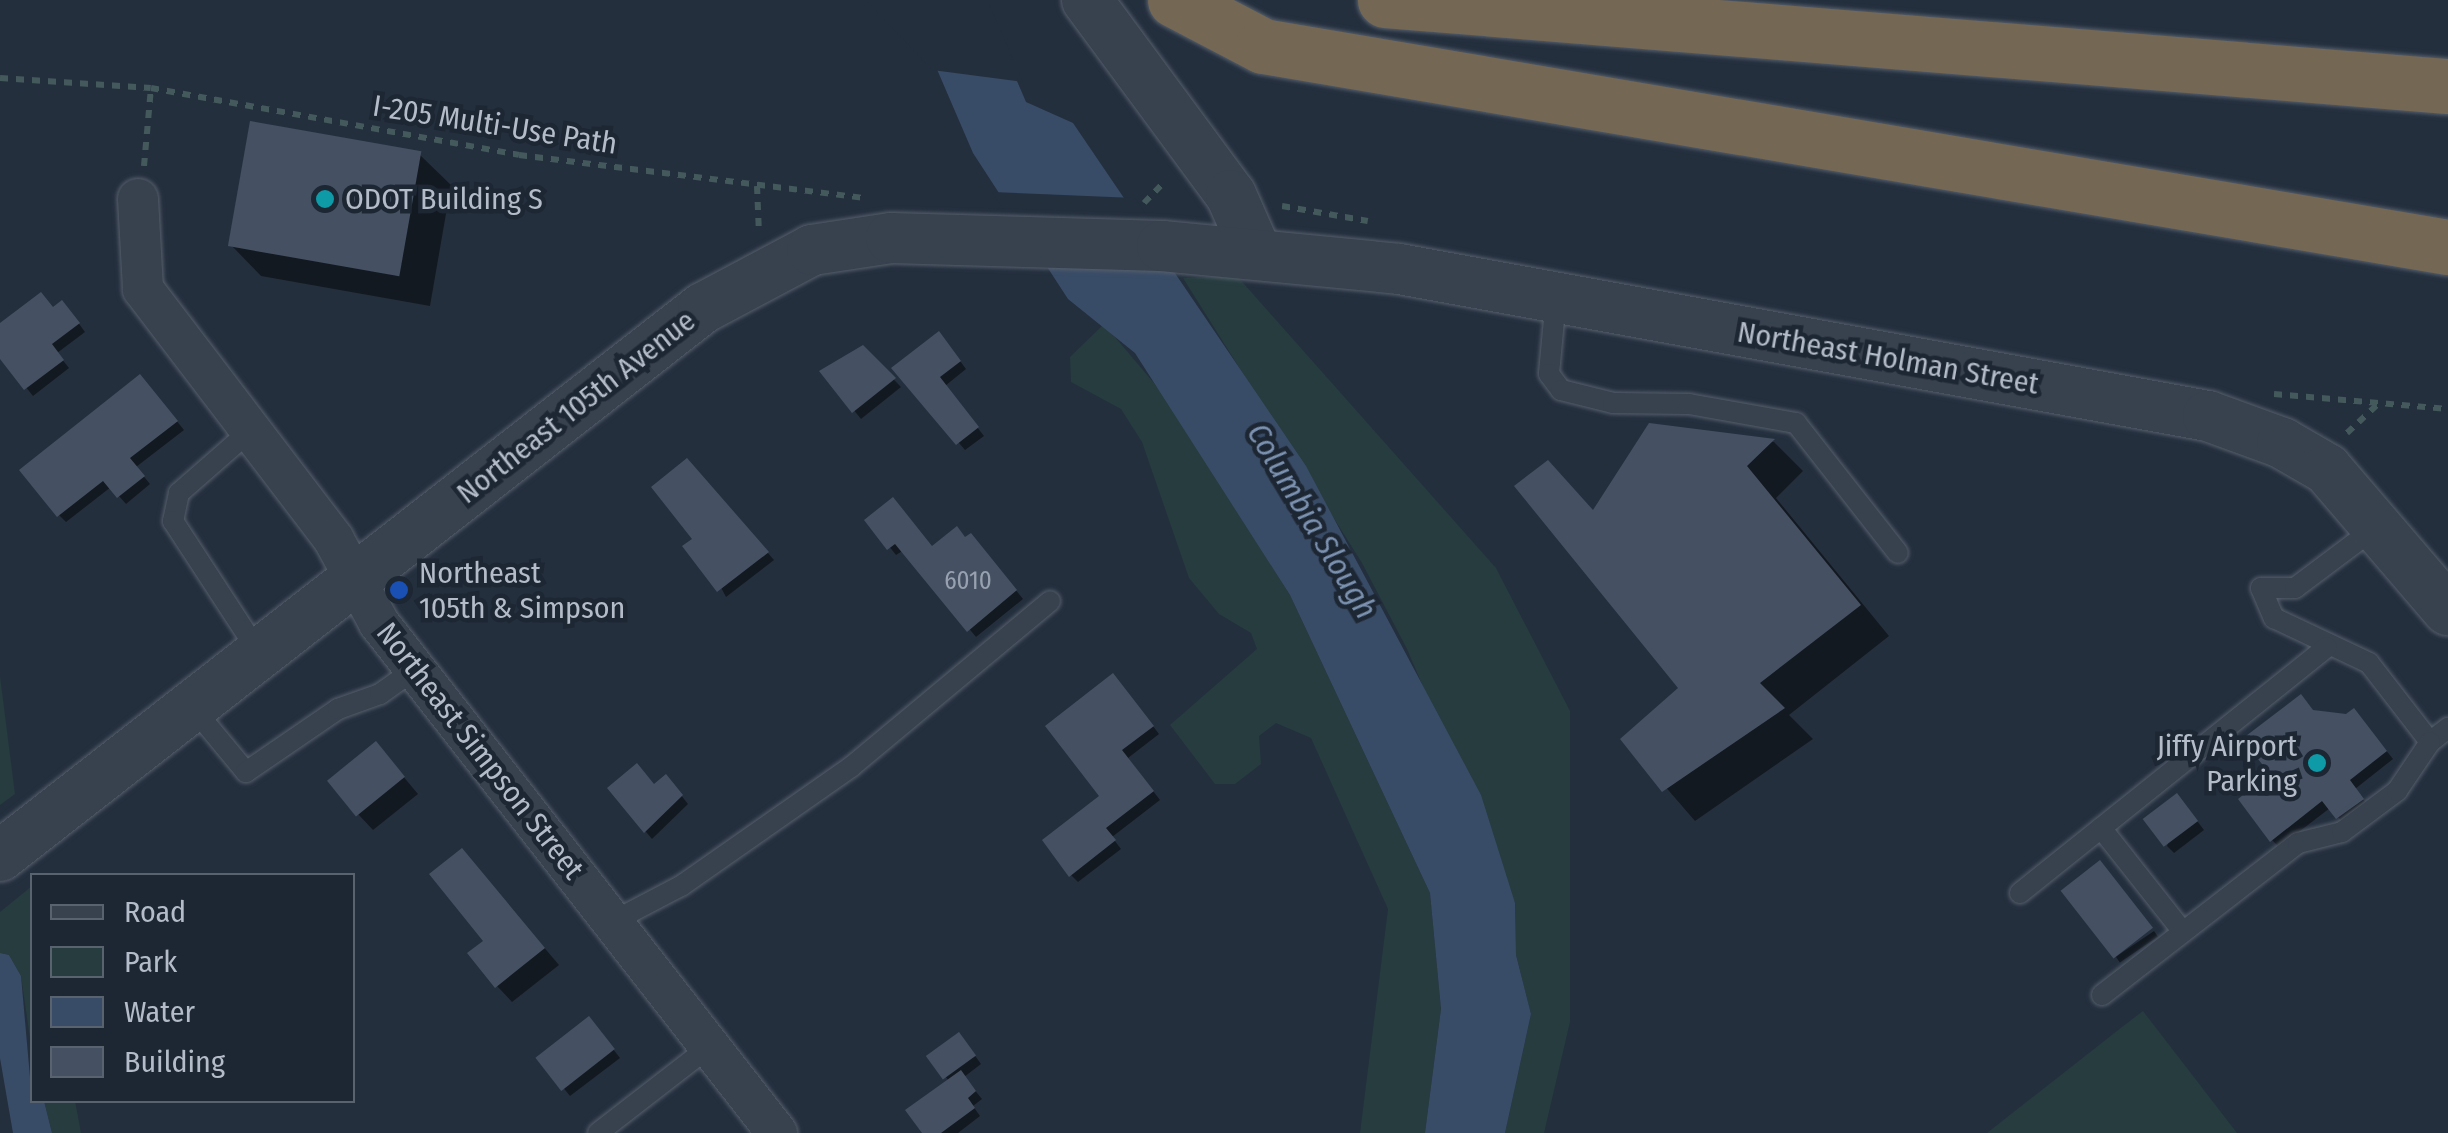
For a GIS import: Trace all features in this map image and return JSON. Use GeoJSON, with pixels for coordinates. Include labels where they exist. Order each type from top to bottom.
{"type":"FeatureCollection","features":[{"type":"Feature","properties":{"kind":"highway"},"geometry":{"type":"LineString","coordinates":[[1175,0],[1263,46],[2448,247]]}},
{"type":"Feature","properties":{"kind":"highway"},"geometry":{"type":"LineString","coordinates":[[1385,0],[2448,86]]}},
{"type":"Feature","properties":{"kind":"street"},"geometry":{"type":"LineString","coordinates":[[1087,0],[1231,196],[1256,252]]}},
{"type":"Feature","properties":{"kind":"street","name":"Northeast Simpson Street"},"geometry":{"type":"LineString","coordinates":[[138,198],[143,289],[334,540],[415,668],[777,1133]]}},
{"type":"Feature","properties":{"kind":"street","name":"Northeast 105th Avenue"},"geometry":{"type":"LineString","coordinates":[[0,856],[703,308],[779,263],[891,238],[1012,238],[1151,226],[1256,252]]}},
{"type":"Feature","properties":{"kind":"street","name":"Northeast Holman Street"},"geometry":{"type":"LineString","coordinates":[[1256,252],[1556,296],[2208,416],[2309,458],[2380,524],[2448,610]]}},
{"type":"Feature","properties":{"kind":"lane"},"geometry":{"type":"LineString","coordinates":[[1556,296],[1549,374],[1561,390],[1614,403],[1690,404],[1796,423],[1898,552]]}},
{"type":"Feature","properties":{"kind":"lane"},"geometry":{"type":"LineString","coordinates":[[251,430],[179,493],[173,521],[260,654]]}},
{"type":"Feature","properties":{"kind":"lane"},"geometry":{"type":"LineString","coordinates":[[2380,524],[2295,588],[2261,588],[2274,618],[2326,646],[2369,662],[2430,742]]}},
{"type":"Feature","properties":{"kind":"lane"},"geometry":{"type":"LineString","coordinates":[[612,922],[681,886],[851,767],[1050,601]]}},
{"type":"Feature","properties":{"kind":"lane"},"geometry":{"type":"LineString","coordinates":[[2020,893],[2326,646]]}},
{"type":"Feature","properties":{"kind":"lane"},"geometry":{"type":"LineString","coordinates":[[192,707],[246,772],[338,709],[380,694],[415,668]]}},
{"type":"Feature","properties":{"kind":"lane"},"geometry":{"type":"LineString","coordinates":[[2102,995],[2298,843],[2342,832],[2398,791],[2430,742],[2448,728]]}},
{"type":"Feature","properties":{"kind":"lane"},"geometry":{"type":"LineString","coordinates":[[2100,828],[2183,932]]}},
{"type":"Feature","properties":{"kind":"lane"},"geometry":{"type":"LineString","coordinates":[[598,1133],[710,1046]]}},
{"type":"Feature","properties":{"kind":"path","name":"I-205 Multi-Use Path"},"geometry":{"type":"LineString","coordinates":[[0,78],[151,88],[519,155],[881,200]]}},
{"type":"Feature","properties":{"kind":"path"},"geometry":{"type":"LineString","coordinates":[[138,198],[151,88]]}},
{"type":"Feature","properties":{"kind":"path"},"geometry":{"type":"LineString","coordinates":[[1151,226],[1163,183]]}},
{"type":"Feature","properties":{"kind":"path"},"geometry":{"type":"LineString","coordinates":[[2272,394],[2448,409]]}},
{"type":"Feature","properties":{"kind":"green space"},"geometry":{"type":"Polygon","coordinates":[[[1237,276],[1496,568],[1570,711],[1570,1022],[1544,1133],[1505,1133],[1531,1014],[1516,955],[1515,903],[1407,649],[1362,563],[1183,278],[1237,276]]]}},
{"type":"Feature","properties":{"kind":"green space"},"geometry":{"type":"Polygon","coordinates":[[[1104,324],[1164,395],[1290,595],[1430,893],[1441,1009],[1425,1133],[1360,1133],[1388,909],[1311,738],[1276,723],[1259,736],[1261,764],[1235,784],[1215,784],[1170,725],[1257,649],[1251,633],[1219,614],[1189,578],[1142,442],[1121,409],[1071,382],[1070,357],[1104,324]]]}},
{"type":"Feature","properties":{"kind":"green space"},"geometry":{"type":"Polygon","coordinates":[[[0,676],[15,794],[0,805],[0,676]]]}},
{"type":"Feature","properties":{"kind":"green space"},"geometry":{"type":"Polygon","coordinates":[[[30,888],[30,1038],[21,976],[9,955],[0,953],[0,912],[30,888]]]}},
{"type":"Feature","properties":{"kind":"green space"},"geometry":{"type":"Polygon","coordinates":[[[2143,1011],[2237,1133],[1987,1133],[2122,1027],[2143,1011]]]}},
{"type":"Feature","properties":{"kind":"green space"},"geometry":{"type":"Polygon","coordinates":[[[44,1103],[75,1103],[81,1133],[52,1133],[44,1103]]]}},
{"type":"Feature","properties":{"kind":"water","name":"Columbia Slough"},"geometry":{"type":"Polygon","coordinates":[[[982,0],[1026,102],[1073,123],[1306,466],[1481,795],[1515,903],[1516,955],[1531,1014],[1505,1133],[1425,1133],[1441,1009],[1430,893],[1290,595],[1135,353],[1068,299],[973,153],[936,67],[982,0]]]}},
{"type":"Feature","properties":{"kind":"water"},"geometry":{"type":"Polygon","coordinates":[[[0,953],[9,955],[21,976],[30,1103],[44,1103],[52,1133],[13,1133],[0,1058],[0,953]]]}},
{"type":"Feature","properties":{"kind":"pier"},"geometry":{"type":"Polygon","coordinates":[[[866,0],[987,0],[1023,82],[932,70],[866,0]]]}},
{"type":"Feature","properties":{"kind":"pier"},"geometry":{"type":"Polygon","coordinates":[[[992,192],[1135,198],[1182,268],[1038,261],[992,192]]]}},
{"type":"Feature","properties":{"kind":"building","name":"ODOT Building S"},"geometry":{"type":"Polygon","coordinates":[[[250,121],[421,151],[399,276],[228,246],[250,121]]]}},
{"type":"Feature","properties":{"kind":"building"},"geometry":{"type":"Polygon","coordinates":[[[41,292],[53,307],[62,300],[80,323],[52,344],[64,360],[24,390],[0,359],[0,323],[41,292]]]}},
{"type":"Feature","properties":{"kind":"building"},"geometry":{"type":"Polygon","coordinates":[[[939,331],[961,361],[940,377],[979,427],[956,445],[891,368],[939,331]]]}},
{"type":"Feature","properties":{"kind":"building"},"geometry":{"type":"Polygon","coordinates":[[[863,345],[896,378],[852,413],[819,371],[863,345]]]}},
{"type":"Feature","properties":{"kind":"building"},"geometry":{"type":"Polygon","coordinates":[[[140,374],[178,421],[130,458],[145,476],[117,498],[103,481],[57,517],[19,470],[140,374]]]}},
{"type":"Feature","properties":{"kind":"building"},"geometry":{"type":"Polygon","coordinates":[[[1649,423],[1775,439],[1747,466],[1861,605],[1760,683],[1785,708],[1662,792],[1620,739],[1678,688],[1514,486],[1548,460],[1593,510],[1649,423]]]}},
{"type":"Feature","properties":{"kind":"building"},"geometry":{"type":"Polygon","coordinates":[[[687,458],[769,552],[717,592],[682,546],[692,539],[651,487],[687,458]]]}},
{"type":"Feature","properties":{"kind":"building"},"geometry":{"type":"Polygon","coordinates":[[[893,497],[932,546],[957,526],[965,537],[971,533],[1017,590],[967,632],[895,544],[887,550],[864,520],[893,497]]]}},
{"type":"Feature","properties":{"kind":"building"},"geometry":{"type":"Polygon","coordinates":[[[1113,673],[1154,726],[1122,750],[1154,791],[1106,828],[1116,840],[1069,877],[1042,840],[1099,796],[1045,726],[1113,673]]]}},
{"type":"Feature","properties":{"kind":"building","name":"Jiffy Airport Parking"},"geometry":{"type":"Polygon","coordinates":[[[2301,694],[2313,710],[2346,714],[2354,708],[2387,751],[2350,780],[2364,799],[2336,819],[2322,801],[2270,842],[2238,799],[2270,774],[2242,739],[2301,694]]]}},
{"type":"Feature","properties":{"kind":"building"},"geometry":{"type":"Polygon","coordinates":[[[376,741],[405,777],[356,816],[327,781],[376,741]]]}},
{"type":"Feature","properties":{"kind":"building"},"geometry":{"type":"Polygon","coordinates":[[[637,763],[654,784],[666,774],[683,795],[644,833],[607,788],[637,763]]]}},
{"type":"Feature","properties":{"kind":"building"},"geometry":{"type":"Polygon","coordinates":[[[2177,793],[2198,821],[2164,847],[2143,819],[2177,793]]]}},
{"type":"Feature","properties":{"kind":"building"},"geometry":{"type":"Polygon","coordinates":[[[462,848],[545,948],[495,988],[467,953],[483,941],[429,874],[462,848]]]}},
{"type":"Feature","properties":{"kind":"building"},"geometry":{"type":"Polygon","coordinates":[[[2100,860],[2153,928],[2114,959],[2061,891],[2100,860]]]}},
{"type":"Feature","properties":{"kind":"building"},"geometry":{"type":"Polygon","coordinates":[[[589,1016],[615,1049],[561,1091],[535,1058],[589,1016]]]}},
{"type":"Feature","properties":{"kind":"building"},"geometry":{"type":"Polygon","coordinates":[[[959,1032],[976,1055],[943,1080],[926,1056],[959,1032]]]}},
{"type":"Feature","properties":{"kind":"building"},"geometry":{"type":"Polygon","coordinates":[[[961,1070],[976,1091],[968,1098],[975,1108],[941,1133],[922,1133],[905,1110],[961,1070]]]}},
{"type":"Feature","properties":{"kind":"place","name":"ODOT Building S"},"geometry":{"type":"Point","coordinates":[325,199]}},
{"type":"Feature","properties":{"kind":"place","name":"Northeast 105th & Simpson"},"geometry":{"type":"Point","coordinates":[399,590]}},
{"type":"Feature","properties":{"kind":"place","name":"Jiffy Airport Parking"},"geometry":{"type":"Point","coordinates":[2317,763]}}]}
